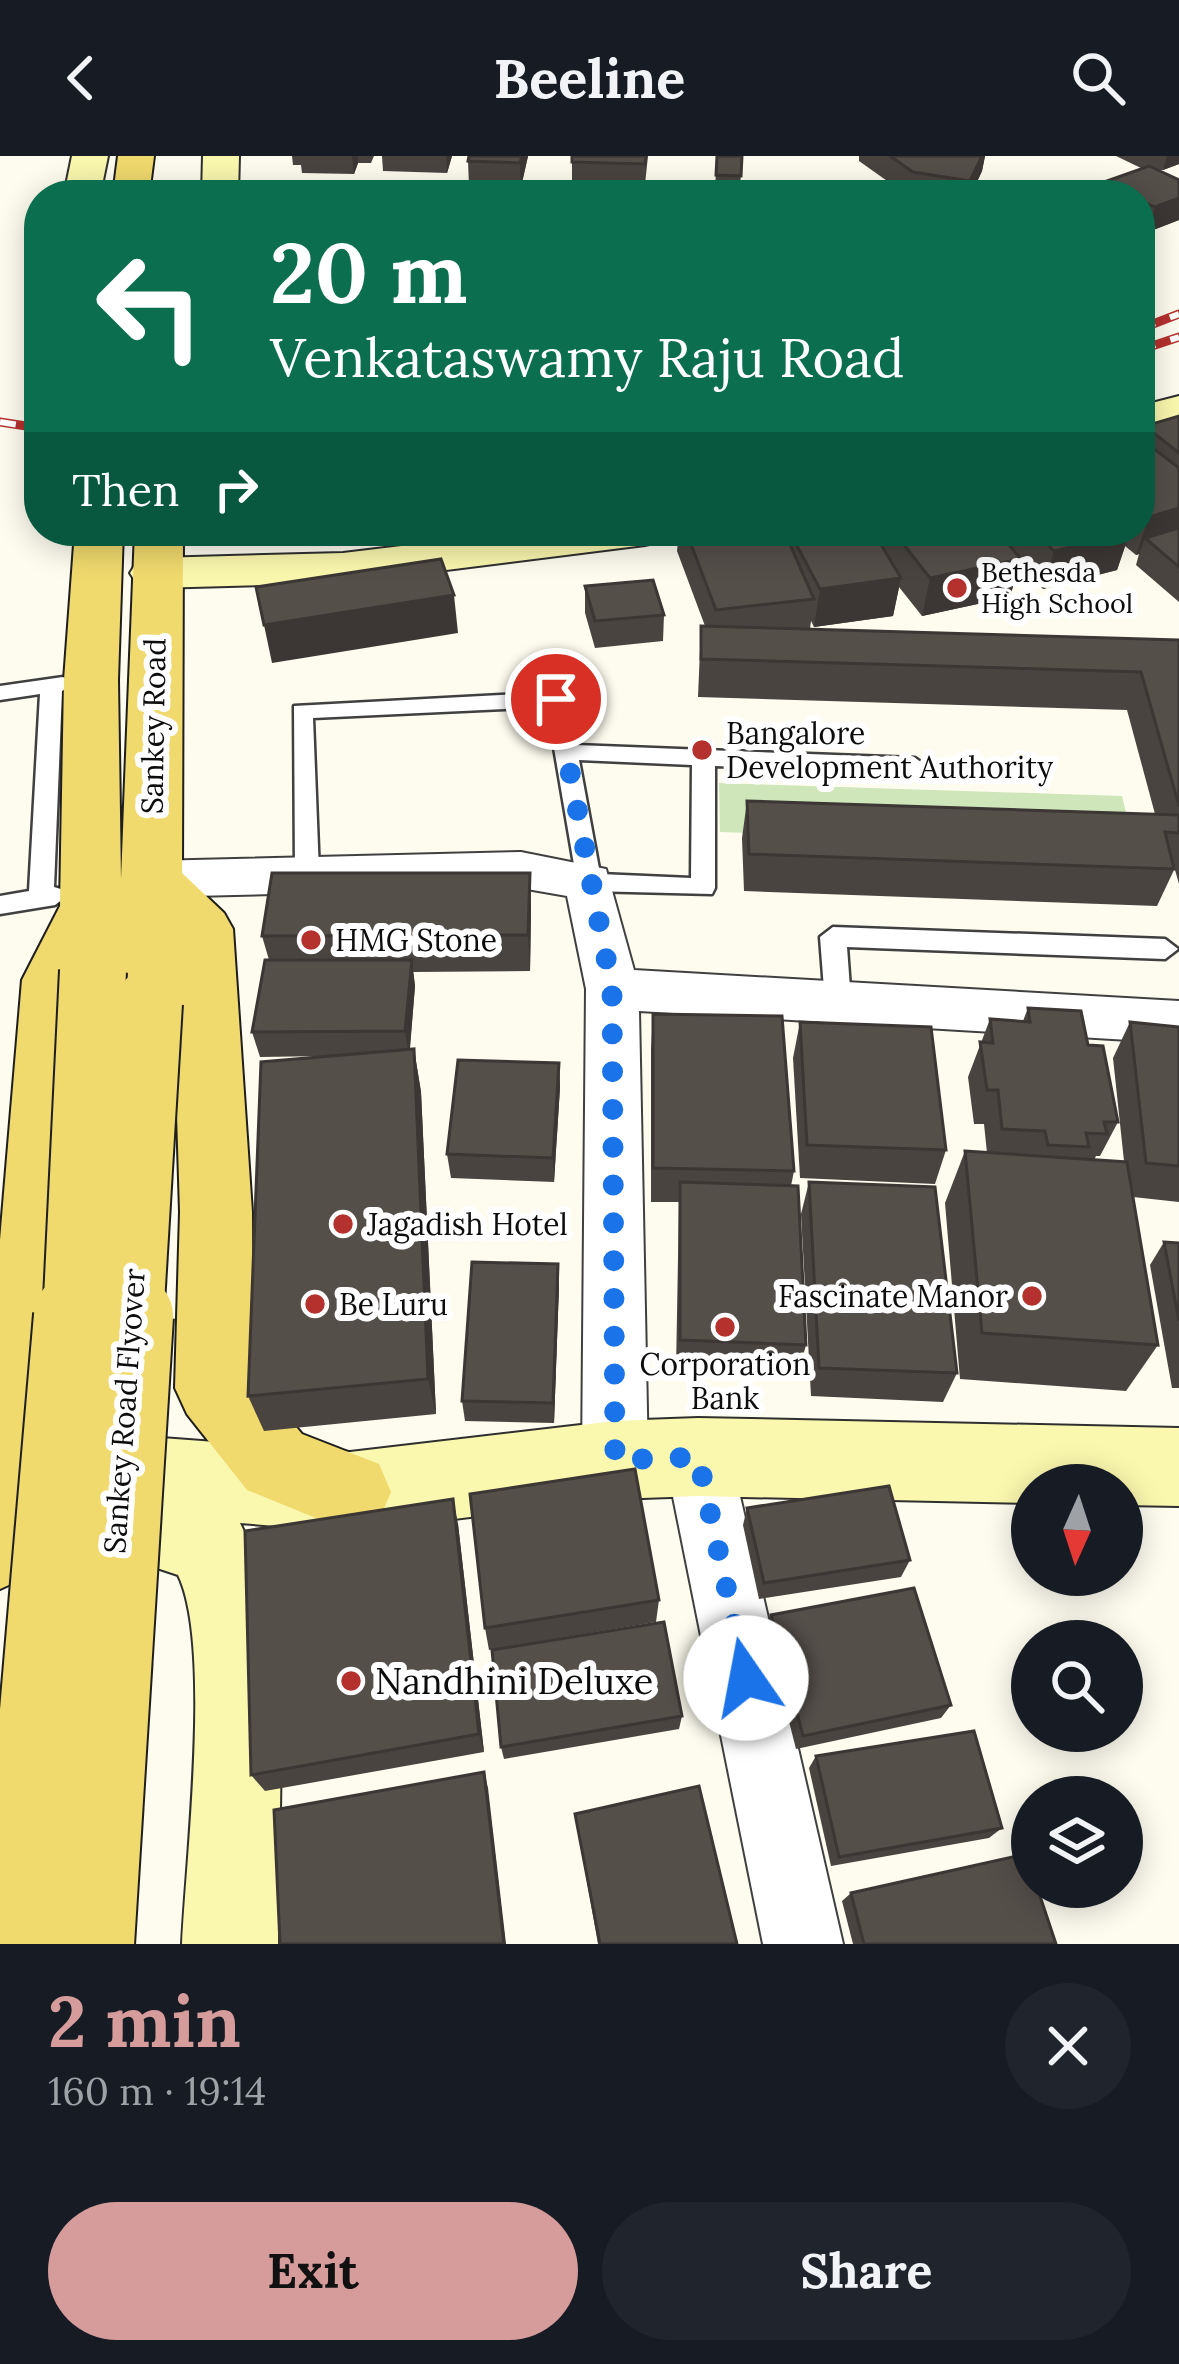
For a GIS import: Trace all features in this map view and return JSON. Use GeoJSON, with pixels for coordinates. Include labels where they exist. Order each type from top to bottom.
{"type":"FeatureCollection","features":[{"type":"Feature","properties":{"kind":"main road","name":"Sankey Road"},"geometry":{"type":"LineString","coordinates":[[96,546],[71,682],[102,926]]}},
{"type":"Feature","properties":{"kind":"main road","name":"Sankey Road"},"geometry":{"type":"LineString","coordinates":[[102,926],[157,552]]}},
{"type":"Feature","properties":{"kind":"main road"},"geometry":{"type":"LineString","coordinates":[[3,1504],[36,1244],[54,980],[102,926],[202,929],[215,1190],[214,1388],[275,1463],[350,1492]]}},
{"type":"Feature","properties":{"kind":"main road","name":"Sankey Road Flyover"},"geometry":{"type":"LineString","coordinates":[[23,1944],[75,1348],[102,926]]}},
{"type":"Feature","properties":{"kind":"main road","name":"Sankey Road Flyover"},"geometry":{"type":"LineString","coordinates":[[91,1944],[102,926]]}},
{"type":"Feature","properties":{"kind":"main road"},"geometry":{"type":"LineString","coordinates":[[0,1348],[36,1244]]}},
{"type":"Feature","properties":{"kind":"street"},"geometry":{"type":"LineString","coordinates":[[157,552],[323,569],[518,546]]}},
{"type":"Feature","properties":{"kind":"street"},"geometry":{"type":"LineString","coordinates":[[102,926],[307,873],[521,870],[589,882],[612,989],[615,1460]]}},
{"type":"Feature","properties":{"kind":"street"},"geometry":{"type":"LineString","coordinates":[[612,989],[1179,1022]]}},
{"type":"Feature","properties":{"kind":"street"},"geometry":{"type":"LineString","coordinates":[[3,1504],[350,1492],[615,1460],[698,1457],[1179,1466]]}},
{"type":"Feature","properties":{"kind":"street"},"geometry":{"type":"LineString","coordinates":[[698,1457],[803,1944]]}},
{"type":"Feature","properties":{"kind":"street"},"geometry":{"type":"LineString","coordinates":[[3,1504],[160,1528],[206,1543],[233,1596],[238,1678],[230,1944]]}},
{"type":"Feature","properties":{"kind":"lane"},"geometry":{"type":"LineString","coordinates":[[0,692],[71,682]]}},
{"type":"Feature","properties":{"kind":"lane"},"geometry":{"type":"LineString","coordinates":[[307,873],[302,711],[556,699],[589,882],[703,888],[704,757]]}},
{"type":"Feature","properties":{"kind":"lane"},"geometry":{"type":"LineString","coordinates":[[568,752],[915,766]]}},
{"type":"Feature","properties":{"kind":"lane"},"geometry":{"type":"LineString","coordinates":[[0,905],[102,926]]}},
{"type":"Feature","properties":{"kind":"lane"},"geometry":{"type":"LineString","coordinates":[[838,1002],[833,937],[1165,949]]}},
{"type":"Feature","properties":{"kind":"green space"},"geometry":{"type":"Polygon","coordinates":[[[719,783],[1122,796],[1134,846],[720,832],[719,783]]]}},
{"type":"Feature","properties":{"kind":"building"},"geometry":{"type":"Polygon","coordinates":[[[469,156],[522,156],[520,163],[468,161],[469,156]]]}},
{"type":"Feature","properties":{"kind":"building"},"geometry":{"type":"Polygon","coordinates":[[[572,156],[646,156],[645,164],[572,162],[572,156]]]}},
{"type":"Feature","properties":{"kind":"building"},"geometry":{"type":"Polygon","coordinates":[[[717,156],[742,156],[741,176],[716,175],[717,156]]]}},
{"type":"Feature","properties":{"kind":"building"},"geometry":{"type":"Polygon","coordinates":[[[890,156],[982,156],[970,180],[913,172],[890,156]]]}},
{"type":"Feature","properties":{"kind":"building"},"geometry":{"type":"Polygon","coordinates":[[[1149,166],[1179,180],[1179,198],[1155,207],[1155,180],[1110,180],[1149,166]]]}},
{"type":"Feature","properties":{"kind":"building"},"geometry":{"type":"Polygon","coordinates":[[[1179,416],[1179,453],[1155,434],[1155,423],[1179,416]]]}},
{"type":"Feature","properties":{"kind":"building"},"geometry":{"type":"Polygon","coordinates":[[[1155,450],[1179,468],[1179,508],[1155,515],[1155,450]]]}},
{"type":"Feature","properties":{"kind":"building"},"geometry":{"type":"Polygon","coordinates":[[[1179,528],[1179,567],[1154,546],[1155,535],[1179,528]]]}},
{"type":"Feature","properties":{"kind":"building"},"geometry":{"type":"Polygon","coordinates":[[[692,546],[791,546],[814,599],[716,610],[692,546]]]}},
{"type":"Feature","properties":{"kind":"building"},"geometry":{"type":"Polygon","coordinates":[[[797,546],[882,546],[901,578],[820,589],[797,546]]]}},
{"type":"Feature","properties":{"kind":"building"},"geometry":{"type":"Polygon","coordinates":[[[905,546],[1010,546],[1021,559],[930,578],[905,546]]]}},
{"type":"Feature","properties":{"kind":"building"},"geometry":{"type":"Polygon","coordinates":[[[441,559],[454,595],[264,625],[256,587],[441,559]]]}},
{"type":"Feature","properties":{"kind":"building"},"geometry":{"type":"Polygon","coordinates":[[[653,580],[664,615],[595,621],[585,586],[653,580]]]}},
{"type":"Feature","properties":{"kind":"building"},"geometry":{"type":"Polygon","coordinates":[[[701,626],[1179,640],[1179,806],[1141,672],[701,659],[701,626]]]}},
{"type":"Feature","properties":{"kind":"building"},"geometry":{"type":"Polygon","coordinates":[[[747,801],[1179,815],[1179,833],[1165,832],[1174,869],[749,854],[747,801]]]}},
{"type":"Feature","properties":{"kind":"building"},"geometry":{"type":"Polygon","coordinates":[[[272,873],[530,873],[528,935],[262,936],[272,873]]]}},
{"type":"Feature","properties":{"kind":"building"},"geometry":{"type":"Polygon","coordinates":[[[265,960],[412,960],[405,1031],[252,1032],[265,960]]]}},
{"type":"Feature","properties":{"kind":"building"},"geometry":{"type":"Polygon","coordinates":[[[1028,1008],[1081,1011],[1088,1045],[1103,1046],[1118,1122],[1104,1122],[1107,1134],[1086,1133],[1089,1147],[1048,1145],[1045,1131],[1002,1129],[998,1090],[987,1090],[980,1042],[993,1043],[990,1019],[1030,1022],[1028,1008]]]}},
{"type":"Feature","properties":{"kind":"building"},"geometry":{"type":"Polygon","coordinates":[[[653,1014],[782,1016],[794,1171],[653,1168],[653,1014]]]}},
{"type":"Feature","properties":{"kind":"building"},"geometry":{"type":"Polygon","coordinates":[[[800,1022],[931,1027],[946,1150],[807,1145],[800,1022]]]}},
{"type":"Feature","properties":{"kind":"building"},"geometry":{"type":"Polygon","coordinates":[[[1130,1022],[1179,1027],[1179,1166],[1146,1163],[1130,1022]]]}},
{"type":"Feature","properties":{"kind":"building"},"geometry":{"type":"Polygon","coordinates":[[[414,1049],[428,1379],[248,1396],[261,1062],[414,1049]]]}},
{"type":"Feature","properties":{"kind":"building"},"geometry":{"type":"Polygon","coordinates":[[[458,1060],[559,1063],[553,1158],[447,1154],[458,1060]]]}},
{"type":"Feature","properties":{"kind":"building"},"geometry":{"type":"Polygon","coordinates":[[[965,1151],[1127,1162],[1158,1345],[982,1333],[965,1151]]]}},
{"type":"Feature","properties":{"kind":"building"},"geometry":{"type":"Polygon","coordinates":[[[680,1182],[798,1186],[806,1345],[680,1340],[680,1182]]]}},
{"type":"Feature","properties":{"kind":"building"},"geometry":{"type":"Polygon","coordinates":[[[809,1182],[935,1187],[957,1373],[819,1368],[809,1182]]]}},
{"type":"Feature","properties":{"kind":"building"},"geometry":{"type":"Polygon","coordinates":[[[1164,1242],[1179,1243],[1179,1321],[1164,1242]]]}},
{"type":"Feature","properties":{"kind":"building"},"geometry":{"type":"Polygon","coordinates":[[[472,1262],[558,1264],[553,1403],[462,1401],[472,1262]]]}},
{"type":"Feature","properties":{"kind":"building"},"geometry":{"type":"Polygon","coordinates":[[[635,1469],[659,1600],[485,1628],[470,1494],[635,1469]]]}},
{"type":"Feature","properties":{"kind":"building"},"geometry":{"type":"Polygon","coordinates":[[[889,1486],[910,1560],[764,1583],[747,1508],[889,1486]]]}},
{"type":"Feature","properties":{"kind":"building"},"geometry":{"type":"Polygon","coordinates":[[[453,1499],[479,1734],[251,1775],[245,1531],[453,1499]]]}},
{"type":"Feature","properties":{"kind":"building"},"geometry":{"type":"Polygon","coordinates":[[[914,1588],[951,1705],[803,1736],[771,1615],[914,1588]]]}},
{"type":"Feature","properties":{"kind":"building"},"geometry":{"type":"Polygon","coordinates":[[[664,1622],[682,1716],[501,1747],[492,1650],[664,1622]]]}},
{"type":"Feature","properties":{"kind":"building"},"geometry":{"type":"Polygon","coordinates":[[[974,1731],[1002,1828],[839,1857],[816,1756],[974,1731]]]}},
{"type":"Feature","properties":{"kind":"building"},"geometry":{"type":"Polygon","coordinates":[[[484,1772],[504,1944],[280,1944],[274,1810],[484,1772]]]}},
{"type":"Feature","properties":{"kind":"building"},"geometry":{"type":"Polygon","coordinates":[[[699,1786],[737,1944],[600,1944],[575,1814],[699,1786]]]}},
{"type":"Feature","properties":{"kind":"building"},"geometry":{"type":"Polygon","coordinates":[[[1011,1857],[1011,1908],[1044,1908],[1056,1944],[864,1944],[851,1893],[1011,1857]]]}},
{"type":"Feature","properties":{"kind":"railway"},"geometry":{"type":"LineString","coordinates":[[1155,323],[1179,314]]}},
{"type":"Feature","properties":{"kind":"railway"},"geometry":{"type":"LineString","coordinates":[[1155,345],[1179,337]]}},
{"type":"Feature","properties":{"kind":"railway"},"geometry":{"type":"LineString","coordinates":[[0,422],[24,426]]}},
{"type":"Feature","properties":{"kind":"place","name":"Bethesda High School"},"geometry":{"type":"Point","coordinates":[957,588]}},
{"type":"Feature","properties":{"kind":"place","name":"Bangalore Development Authority"},"geometry":{"type":"Point","coordinates":[702,750]}},
{"type":"Feature","properties":{"kind":"place","name":"HMG Stone"},"geometry":{"type":"Point","coordinates":[311,940]}},
{"type":"Feature","properties":{"kind":"place","name":"Jagadish Hotel"},"geometry":{"type":"Point","coordinates":[343,1224]}},
{"type":"Feature","properties":{"kind":"place","name":"Fascinate Manor"},"geometry":{"type":"Point","coordinates":[1032,1296]}},
{"type":"Feature","properties":{"kind":"place","name":"Be Luru"},"geometry":{"type":"Point","coordinates":[315,1304]}},
{"type":"Feature","properties":{"kind":"place","name":"Corporation Bank"},"geometry":{"type":"Point","coordinates":[725,1327]}},
{"type":"Feature","properties":{"kind":"place","name":"Nandhini Deluxe"},"geometry":{"type":"Point","coordinates":[351,1681]}},
{"type":"Feature","properties":{"kind":"route"},"geometry":{"type":"LineString","coordinates":[[556,699],[612,989],[615,1460],[698,1457],[746,1678]]}}]}
